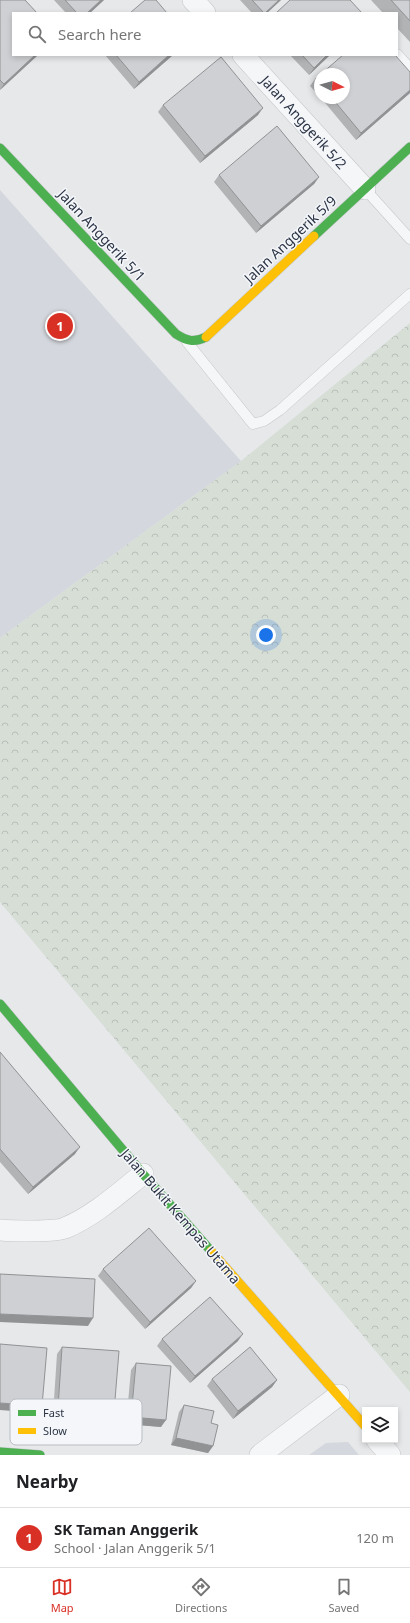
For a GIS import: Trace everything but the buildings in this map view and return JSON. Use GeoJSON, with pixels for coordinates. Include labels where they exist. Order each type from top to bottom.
{"type":"FeatureCollection","features":[{"type":"Feature","properties":{"kind":"street"},"geometry":{"type":"LineString","coordinates":[[193,0],[204,12]]}},
{"type":"Feature","properties":{"kind":"street","name":"Jalan Anggerik 5/2"},"geometry":{"type":"LineString","coordinates":[[244,56],[365,189]]}},
{"type":"Feature","properties":{"kind":"street","name":"Jalan Anggerik 5/9"},"geometry":{"type":"LineString","coordinates":[[186,340],[197,342],[206,337],[410,147]]}},
{"type":"Feature","properties":{"kind":"street","name":"Jalan Anggerik 5/1"},"geometry":{"type":"LineString","coordinates":[[0,148],[176,334],[186,340]]}},
{"type":"Feature","properties":{"kind":"street","name":"Jalan Bukit Kempas Utama"},"geometry":{"type":"LineString","coordinates":[[0,1004],[143,1174],[362,1422]]}},
{"type":"Feature","properties":{"kind":"street"},"geometry":{"type":"LineString","coordinates":[[0,1230],[63,1229],[94,1212],[143,1174]]}},
{"type":"Feature","properties":{"kind":"street"},"geometry":{"type":"LineString","coordinates":[[260,1455],[339,1395]]}},
{"type":"Feature","properties":{"kind":"street"},"geometry":{"type":"LineString","coordinates":[[380,1443],[390,1455]]}},
{"type":"Feature","properties":{"kind":"street"},"geometry":{"type":"LineString","coordinates":[[0,1452],[40,1455]]}},
{"type":"Feature","properties":{"kind":"lane"},"geometry":{"type":"LineString","coordinates":[[398,55],[410,68]]}},
{"type":"Feature","properties":{"kind":"lane"},"geometry":{"type":"LineString","coordinates":[[365,189],[410,238]]}},
{"type":"Feature","properties":{"kind":"lane"},"geometry":{"type":"LineString","coordinates":[[186,340],[253,424],[264,420],[280,410],[410,294]]}},
{"type":"Feature","properties":{"kind":"shaded area"},"geometry":{"type":"Polygon","coordinates":[[[0,190],[241,461],[0,638],[0,190]]]}},
{"type":"Feature","properties":{"kind":"shaded area"},"geometry":{"type":"Polygon","coordinates":[[[348,1442],[359,1455],[309,1455],[326,1443],[348,1442]]]}},
{"type":"Feature","properties":{"kind":"green space"},"geometry":{"type":"Polygon","coordinates":[[[410,323],[410,1392],[0,902],[0,638],[241,461],[410,323]]]}},
{"type":"Feature","properties":{"kind":"traffic: fast"},"geometry":{"type":"LineString","coordinates":[[314,236],[410,147]]}},
{"type":"Feature","properties":{"kind":"traffic: fast"},"geometry":{"type":"LineString","coordinates":[[0,148],[176,334],[194,341],[206,337]]}},
{"type":"Feature","properties":{"kind":"traffic: fast"},"geometry":{"type":"LineString","coordinates":[[0,1004],[143,1174],[211,1251]]}},
{"type":"Feature","properties":{"kind":"traffic: fast"},"geometry":{"type":"LineString","coordinates":[[0,1452],[40,1455]]}},
{"type":"Feature","properties":{"kind":"traffic: slow"},"geometry":{"type":"LineString","coordinates":[[206,337],[314,236]]}},
{"type":"Feature","properties":{"kind":"traffic: slow"},"geometry":{"type":"LineString","coordinates":[[211,1251],[362,1423]]}},
{"type":"Feature","properties":{"kind":"place","name":"SK Taman Anggerik"},"geometry":{"type":"Point","coordinates":[60,326]}}]}
